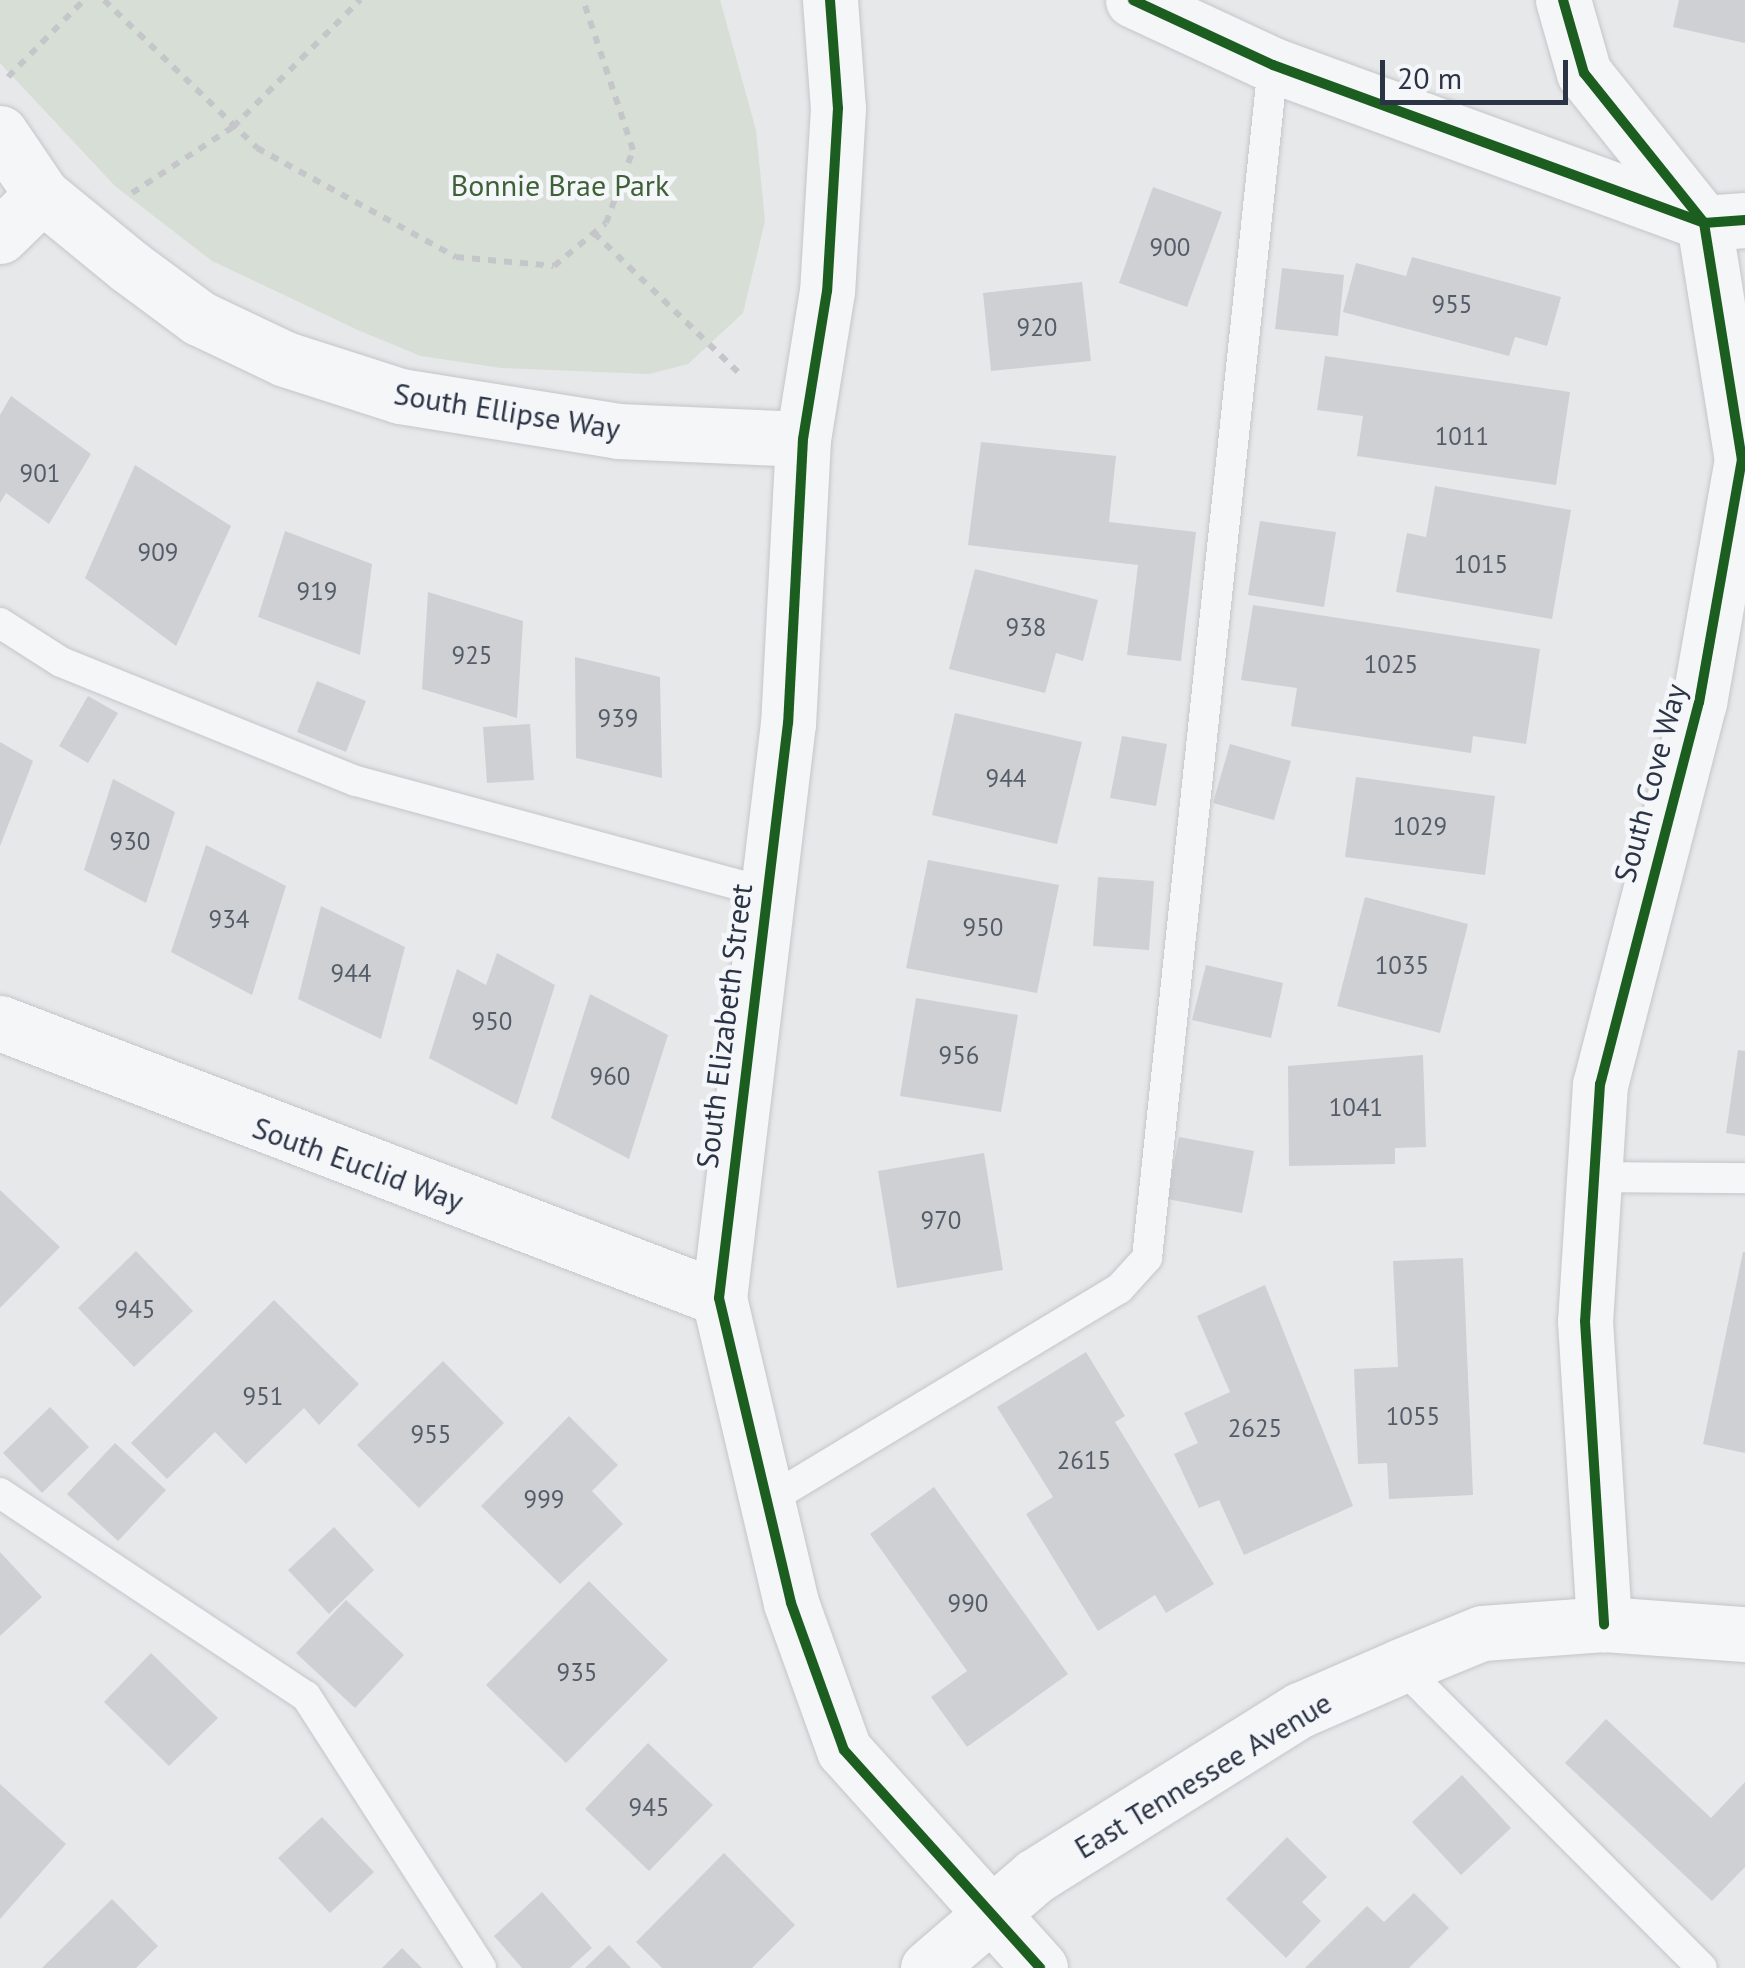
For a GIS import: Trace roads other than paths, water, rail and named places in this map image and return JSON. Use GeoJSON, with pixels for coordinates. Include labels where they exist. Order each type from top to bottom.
{"type":"FeatureCollection","features":[{"type":"Feature","properties":{"kind":"street","name":"South Elizabeth Street"},"geometry":{"type":"LineString","coordinates":[[830,0],[838,108],[827,290],[803,439],[788,723],[764,892],[719,1298],[791,1603],[844,1750],[984,1912],[1040,1968]]}},
{"type":"Feature","properties":{"kind":"street"},"geometry":{"type":"LineString","coordinates":[[1133,0],[1274,65],[1725,221]]}},
{"type":"Feature","properties":{"kind":"street","name":"South Cove Way"},"geometry":{"type":"LineString","coordinates":[[1563,0],[1584,72],[1725,221],[1742,459],[1699,702],[1600,1084],[1585,1321],[1604,1624]]}},
{"type":"Feature","properties":{"kind":"street","name":"South Ellipse Way"},"geometry":{"type":"LineString","coordinates":[[0,133],[62,211],[200,318],[400,396],[618,431],[803,439]]}},
{"type":"Feature","properties":{"kind":"street"},"geometry":{"type":"LineString","coordinates":[[0,236],[62,211]]}},
{"type":"Feature","properties":{"kind":"street","name":"South Euclid Way"},"geometry":{"type":"LineString","coordinates":[[0,1023],[719,1298]]}},
{"type":"Feature","properties":{"kind":"street","name":"East Tennessee Avenue"},"geometry":{"type":"LineString","coordinates":[[928,1968],[984,1912],[1300,1710],[1401,1666],[1482,1633],[1604,1624],[1745,1634]]}},
{"type":"Feature","properties":{"kind":"lane"},"geometry":{"type":"LineString","coordinates":[[767,1501],[1119,1289],[1147,1258],[1274,65]]}},
{"type":"Feature","properties":{"kind":"lane"},"geometry":{"type":"LineString","coordinates":[[0,624],[61,662],[356,781],[764,892]]}},
{"type":"Feature","properties":{"kind":"lane"},"geometry":{"type":"LineString","coordinates":[[1594,1177],[1745,1178]]}},
{"type":"Feature","properties":{"kind":"lane"},"geometry":{"type":"LineString","coordinates":[[0,1493],[306,1696],[480,1968]]}},
{"type":"Feature","properties":{"kind":"lane"},"geometry":{"type":"LineString","coordinates":[[1401,1666],[1702,1968]]}},
{"type":"Feature","properties":{"kind":"park label","name":"Bonnie Brae Park"},"geometry":{"type":"Point","coordinates":[560,185]}}]}
